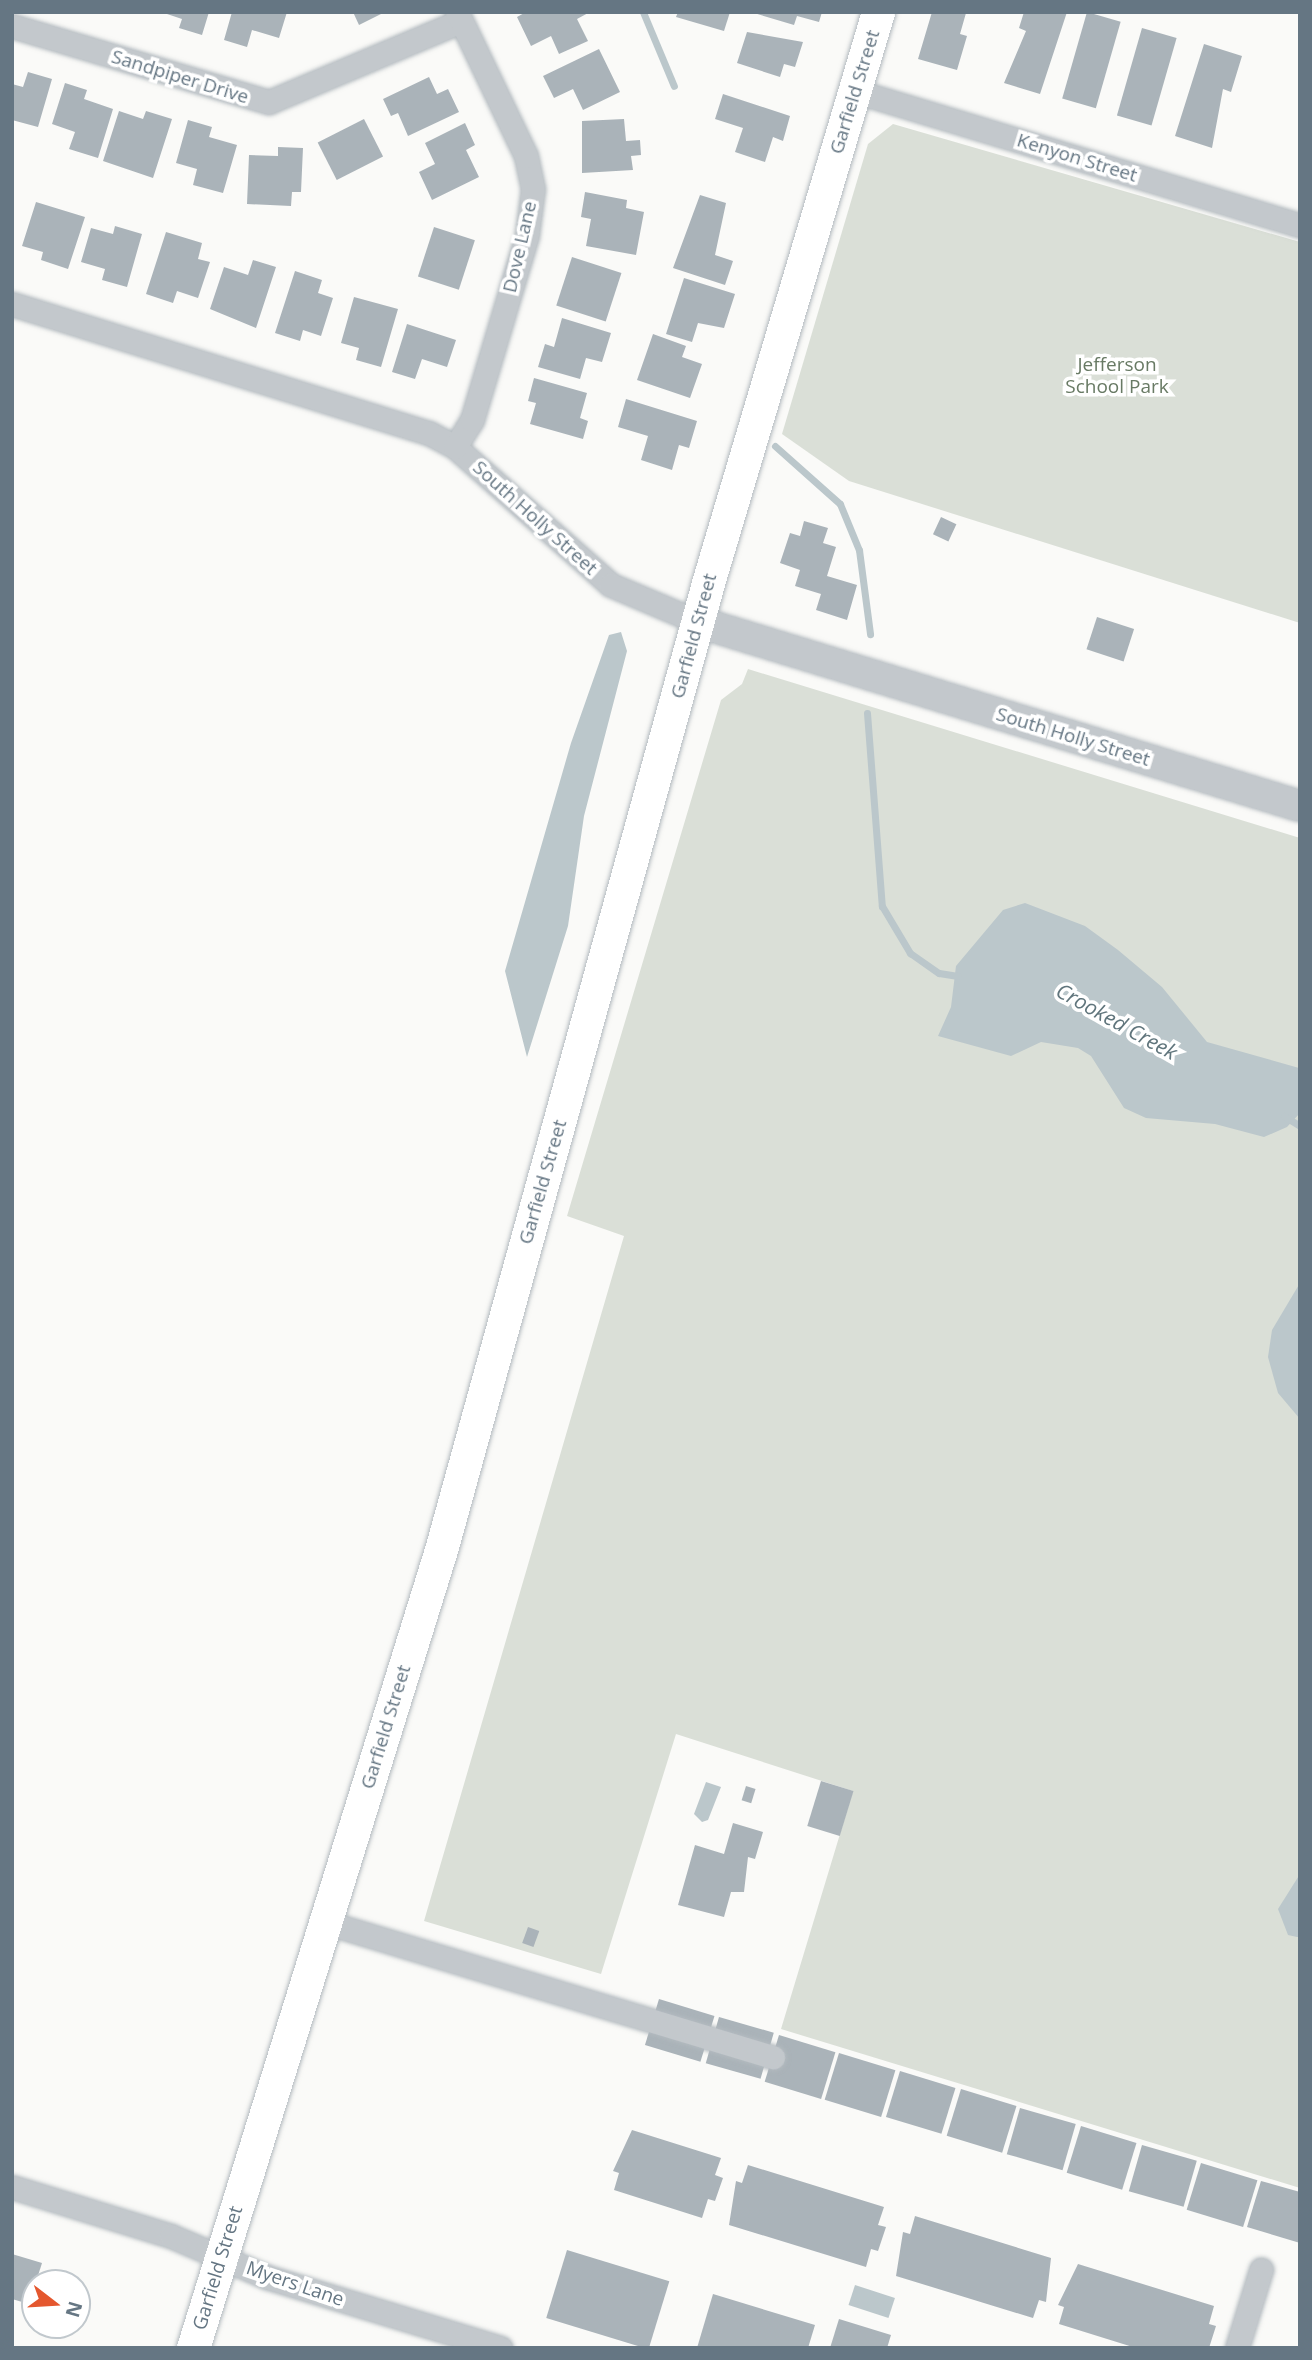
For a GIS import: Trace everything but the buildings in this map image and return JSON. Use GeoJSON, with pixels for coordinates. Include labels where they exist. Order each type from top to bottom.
{"type":"FeatureCollection","features":[{"type":"Feature","properties":{"kind":"main road","name":"Garfield Street"},"geometry":{"type":"LineString","coordinates":[[193,2348],[441,1550],[698,622],[878,12]]}},
{"type":"Feature","properties":{"kind":"street","name":"Sandpiper Drive"},"geometry":{"type":"LineString","coordinates":[[12,26],[269,102],[290,98],[459,16]]}},
{"type":"Feature","properties":{"kind":"street","name":"Dove Lane"},"geometry":{"type":"LineString","coordinates":[[456,447],[472,420],[527,235],[533,189],[526,156],[459,16]]}},
{"type":"Feature","properties":{"kind":"street","name":"Kenyon Street"},"geometry":{"type":"LineString","coordinates":[[855,91],[1300,225]]}},
{"type":"Feature","properties":{"kind":"street","name":"South Holly Street"},"geometry":{"type":"LineString","coordinates":[[12,304],[416,429],[456,447],[611,585],[698,622],[1300,806]]}},
{"type":"Feature","properties":{"kind":"street"},"geometry":{"type":"LineString","coordinates":[[325,1922],[773,2057]]}},
{"type":"Feature","properties":{"kind":"street","name":"Myers Lane"},"geometry":{"type":"LineString","coordinates":[[12,2187],[221,2257],[267,2277],[500,2348]]}},
{"type":"Feature","properties":{"kind":"street"},"geometry":{"type":"LineString","coordinates":[[1237,2348],[1261,2270]]}},
{"type":"Feature","properties":{"kind":"green space","name":"Jefferson School Park"},"geometry":{"type":"Polygon","coordinates":[[[893,124],[1300,242],[1300,623],[849,481],[782,434],[868,144],[893,124]]]}},
{"type":"Feature","properties":{"kind":"green space"},"geometry":{"type":"Polygon","coordinates":[[[748,669],[1300,838],[1300,2188],[781,2029],[853,1791],[676,1734],[601,1974],[424,1921],[624,1236],[567,1216],[721,700],[742,684],[748,669]]]}},
{"type":"Feature","properties":{"kind":"water"},"geometry":{"type":"Polygon","coordinates":[[[621,632],[627,651],[584,816],[568,926],[527,1057],[505,971],[571,743],[609,635],[621,632]]]}},
{"type":"Feature","properties":{"kind":"water"},"geometry":{"type":"Polygon","coordinates":[[[1025,903],[1085,926],[1118,950],[1162,987],[1207,1042],[1299,1068],[1300,1113],[1287,1127],[1264,1137],[1215,1124],[1146,1118],[1124,1108],[1091,1056],[1078,1048],[1041,1042],[1011,1056],[938,1036],[951,1007],[956,966],[1003,910],[1025,903]]]}},
{"type":"Feature","properties":{"kind":"water"},"geometry":{"type":"Polygon","coordinates":[[[1300,1283],[1300,1419],[1278,1393],[1268,1357],[1272,1330],[1300,1283]]]}},
{"type":"Feature","properties":{"kind":"water"},"geometry":{"type":"Polygon","coordinates":[[[706,1782],[721,1787],[708,1820],[702,1822],[694,1814],[706,1782]]]}},
{"type":"Feature","properties":{"kind":"water"},"geometry":{"type":"Polygon","coordinates":[[[1300,1874],[1300,1937],[1297,1937],[1288,1935],[1278,1909],[1300,1874]]]}},
{"type":"Feature","properties":{"kind":"water"},"geometry":{"type":"Polygon","coordinates":[[[855,2285],[895,2298],[888,2318],[849,2305],[855,2285]]]}},
{"type":"Feature","properties":{"kind":"waterway"},"geometry":{"type":"LineString","coordinates":[[643,12],[674,86]]}},
{"type":"Feature","properties":{"kind":"waterway"},"geometry":{"type":"LineString","coordinates":[[775,446],[840,504],[859,550],[870,634]]}},
{"type":"Feature","properties":{"kind":"waterway","name":"Crooked Creek"},"geometry":{"type":"LineString","coordinates":[[867,713],[882,906],[910,953],[939,973],[958,976]]}},
{"type":"Feature","properties":{"kind":"waterway","name":"Crooked Creek"},"geometry":{"type":"LineString","coordinates":[[1284,1116],[1300,1126]]}}]}
